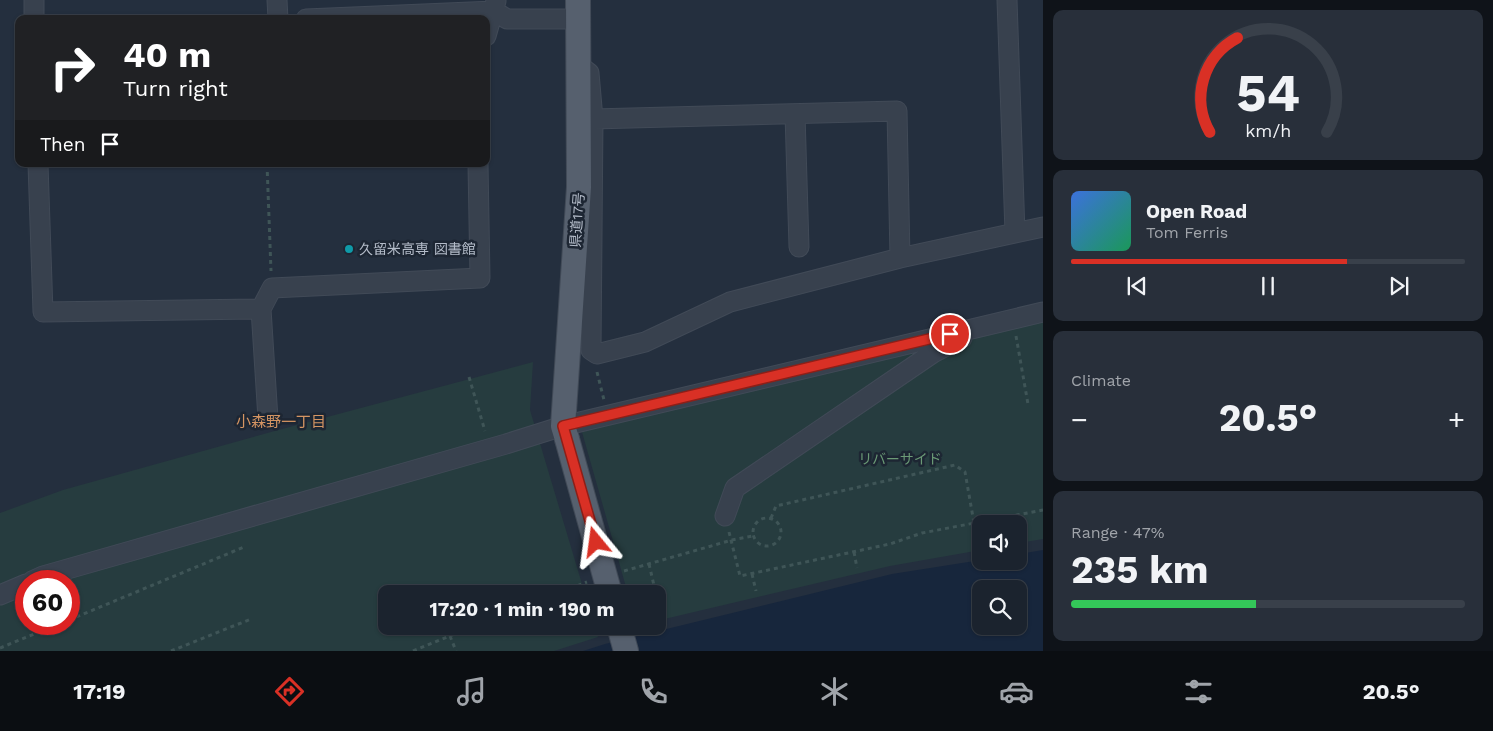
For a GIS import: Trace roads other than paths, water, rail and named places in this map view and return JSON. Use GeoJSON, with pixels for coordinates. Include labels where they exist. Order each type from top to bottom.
{"type":"FeatureCollection","features":[{"type":"Feature","properties":{"kind":"main road","name":"県道17号"},"geometry":{"type":"LineString","coordinates":[[578,9],[579,187],[565,432],[602,585]]}},
{"type":"Feature","properties":{"kind":"main road"},"geometry":{"type":"LineString","coordinates":[[622,635],[626,651]]}},
{"type":"Feature","properties":{"kind":"street"},"geometry":{"type":"LineString","coordinates":[[34,0],[34,15]]}},
{"type":"Feature","properties":{"kind":"street"},"geometry":{"type":"LineString","coordinates":[[277,0],[278,15]]}},
{"type":"Feature","properties":{"kind":"street"},"geometry":{"type":"LineString","coordinates":[[1007,0],[1015,233]]}},
{"type":"Feature","properties":{"kind":"street"},"geometry":{"type":"LineString","coordinates":[[498,4],[507,19],[578,9]]}},
{"type":"Feature","properties":{"kind":"street"},"geometry":{"type":"LineString","coordinates":[[357,15],[498,4]]}},
{"type":"Feature","properties":{"kind":"street"},"geometry":{"type":"LineString","coordinates":[[490,25],[498,4]]}},
{"type":"Feature","properties":{"kind":"street"},"geometry":{"type":"LineString","coordinates":[[579,66],[589,73],[593,119],[591,350],[597,354],[646,342],[730,302],[900,258],[1043,227]]}},
{"type":"Feature","properties":{"kind":"street"},"geometry":{"type":"LineString","coordinates":[[593,119],[897,111],[900,258]]}},
{"type":"Feature","properties":{"kind":"street"},"geometry":{"type":"LineString","coordinates":[[794,114],[799,247]]}},
{"type":"Feature","properties":{"kind":"street"},"geometry":{"type":"LineString","coordinates":[[38,167],[43,312],[261,309]]}},
{"type":"Feature","properties":{"kind":"street"},"geometry":{"type":"LineString","coordinates":[[268,420],[261,309],[272,288],[480,278],[478,167]]}},
{"type":"Feature","properties":{"kind":"street"},"geometry":{"type":"LineString","coordinates":[[64,570],[490,448],[565,432],[1039,310]]}},
{"type":"Feature","properties":{"kind":"street"},"geometry":{"type":"LineString","coordinates":[[726,516],[735,488],[933,353],[985,325]]}},
{"type":"Feature","properties":{"kind":"street"},"geometry":{"type":"LineString","coordinates":[[0,595],[15,589]]}},
{"type":"Feature","properties":{"kind":"water"},"geometry":{"type":"Polygon","coordinates":[[[1043,550],[1043,651],[583,651],[642,635],[666,635],[666,629],[892,574],[972,561],[972,570],[1027,570],[1027,553],[1043,550]]]}},
{"type":"Feature","properties":{"kind":"place","name":"久留米高専 図書館"},"geometry":{"type":"Point","coordinates":[349,249]}},
{"type":"Feature","properties":{"kind":"district","name":"小森野一丁目"},"geometry":{"type":"Point","coordinates":[281,422]}},
{"type":"Feature","properties":{"kind":"park label","name":"リバーサイド"},"geometry":{"type":"Point","coordinates":[900,459]}}]}
